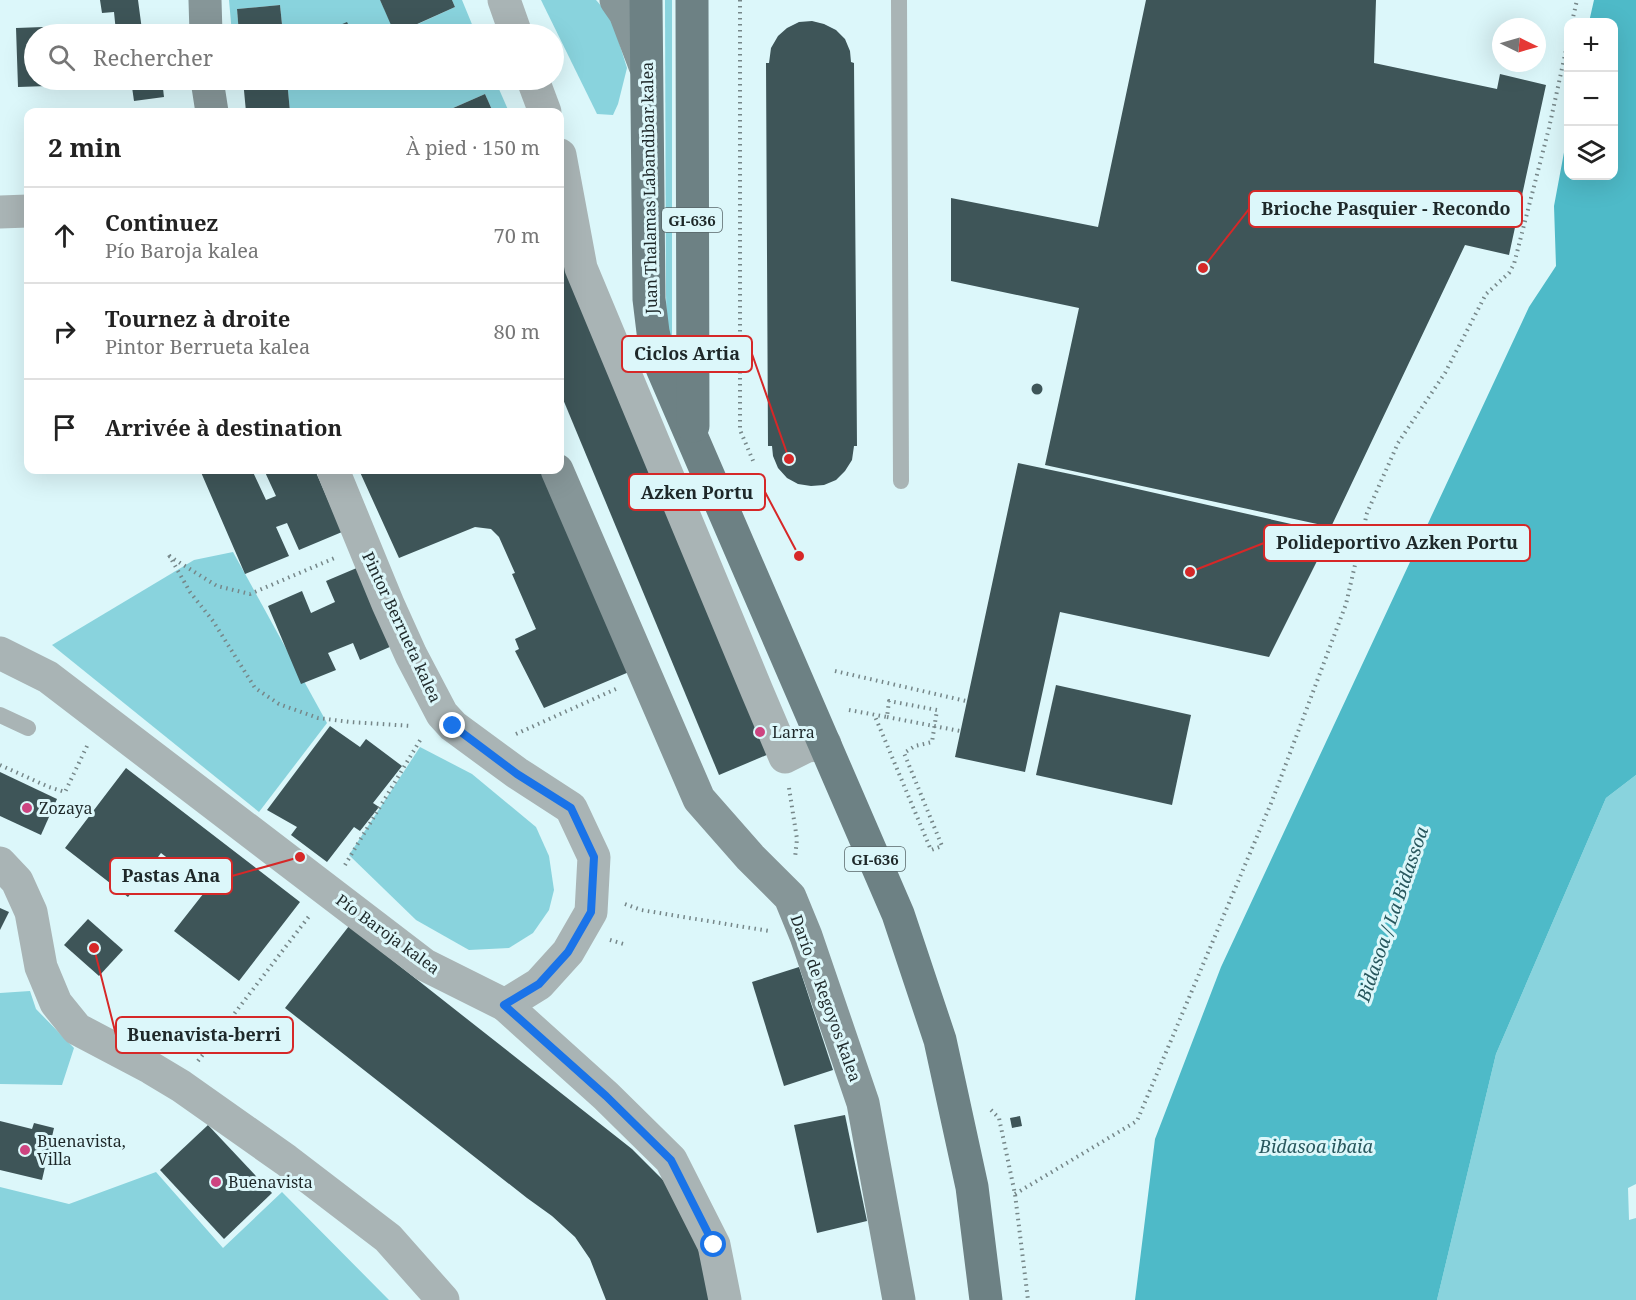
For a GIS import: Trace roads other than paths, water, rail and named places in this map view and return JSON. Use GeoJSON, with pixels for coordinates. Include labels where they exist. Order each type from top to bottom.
{"type":"FeatureCollection","features":[{"type":"Feature","properties":{"kind":"main road","name":"Juan Thalamas Labandibar kalea"},"geometry":{"type":"LineString","coordinates":[[646,0],[649,299],[653,332],[662,368],[898,914],[940,1040],[972,1187],[986,1300]]}},
{"type":"Feature","properties":{"kind":"main road","name":"Juan Thalamas Labandibar kalea"},"geometry":{"type":"LineString","coordinates":[[692,0],[693,440]]}},
{"type":"Feature","properties":{"kind":"street"},"geometry":{"type":"LineString","coordinates":[[205,0],[206,24]]}},
{"type":"Feature","properties":{"kind":"street"},"geometry":{"type":"LineString","coordinates":[[504,0],[512,24]]}},
{"type":"Feature","properties":{"kind":"street"},"geometry":{"type":"LineString","coordinates":[[616,0],[625,13],[646,68]]}},
{"type":"Feature","properties":{"kind":"street"},"geometry":{"type":"LineString","coordinates":[[209,90],[211,108]]}},
{"type":"Feature","properties":{"kind":"street"},"geometry":{"type":"LineString","coordinates":[[537,90],[544,108]]}},
{"type":"Feature","properties":{"kind":"street"},"geometry":{"type":"LineString","coordinates":[[564,177],[581,268],[784,757],[807,746],[825,744]]}},
{"type":"Feature","properties":{"kind":"street"},"geometry":{"type":"LineString","coordinates":[[0,212],[24,211]]}},
{"type":"Feature","properties":{"kind":"street","name":"Pintor Berrueta kalea"},"geometry":{"type":"LineString","coordinates":[[335,474],[411,655],[442,714],[453,726],[517,774],[571,808],[594,857],[591,912],[568,952],[539,984],[504,1005]]}},
{"type":"Feature","properties":{"kind":"street","name":"Darío de Regoyos kalea"},"geometry":{"type":"LineString","coordinates":[[559,474],[699,799],[750,857],[790,897],[806,936],[864,1103],[899,1300]]}},
{"type":"Feature","properties":{"kind":"street","name":"Pío Baroja kalea"},"geometry":{"type":"LineString","coordinates":[[0,652],[48,677],[425,965],[504,1005],[606,1096],[671,1160],[714,1245],[725,1300]]}},
{"type":"Feature","properties":{"kind":"street"},"geometry":{"type":"LineString","coordinates":[[0,863],[17,881],[31,912],[41,967],[56,1003],[77,1029],[181,1086],[286,1160],[388,1238],[443,1300]]}},
{"type":"Feature","properties":{"kind":"lane"},"geometry":{"type":"LineString","coordinates":[[899,0],[901,480]]}},
{"type":"Feature","properties":{"kind":"lane"},"geometry":{"type":"LineString","coordinates":[[0,715],[28,728]]}},
{"type":"Feature","properties":{"kind":"water","name":"Bidasoa ibaia"},"geometry":{"type":"Polygon","coordinates":[[[1594,0],[1636,0],[1636,775],[1606,798],[1496,1054],[1437,1300],[1135,1300],[1155,1139],[1221,967],[1529,307],[1556,266],[1554,206],[1564,152],[1564,180],[1618,180],[1618,18],[1590,18],[1594,0]]]}},
{"type":"Feature","properties":{"kind":"place","name":"Brioche Pasquier - Recondo"},"geometry":{"type":"Point","coordinates":[1203,268]}},
{"type":"Feature","properties":{"kind":"place","name":"Ciclos Artia"},"geometry":{"type":"Point","coordinates":[789,459]}},
{"type":"Feature","properties":{"kind":"place","name":"Azken Portu"},"geometry":{"type":"Point","coordinates":[799,556]}},
{"type":"Feature","properties":{"kind":"place","name":"Polideportivo Azken Portu"},"geometry":{"type":"Point","coordinates":[1190,572]}},
{"type":"Feature","properties":{"kind":"place","name":"Larra"},"geometry":{"type":"Point","coordinates":[760,732]}},
{"type":"Feature","properties":{"kind":"place","name":"Zozaya"},"geometry":{"type":"Point","coordinates":[27,808]}},
{"type":"Feature","properties":{"kind":"place","name":"Pastas Ana"},"geometry":{"type":"Point","coordinates":[300,857]}},
{"type":"Feature","properties":{"kind":"place","name":"Buenavista-berri"},"geometry":{"type":"Point","coordinates":[94,948]}},
{"type":"Feature","properties":{"kind":"place","name":"Buenavista, Villa"},"geometry":{"type":"Point","coordinates":[25,1150]}},
{"type":"Feature","properties":{"kind":"place","name":"Buenavista"},"geometry":{"type":"Point","coordinates":[216,1182]}},
{"type":"Feature","properties":{"kind":"water label","name":"Bidasoa / La Bidassoa"},"geometry":{"type":"Point","coordinates":[1392,914]}}]}
